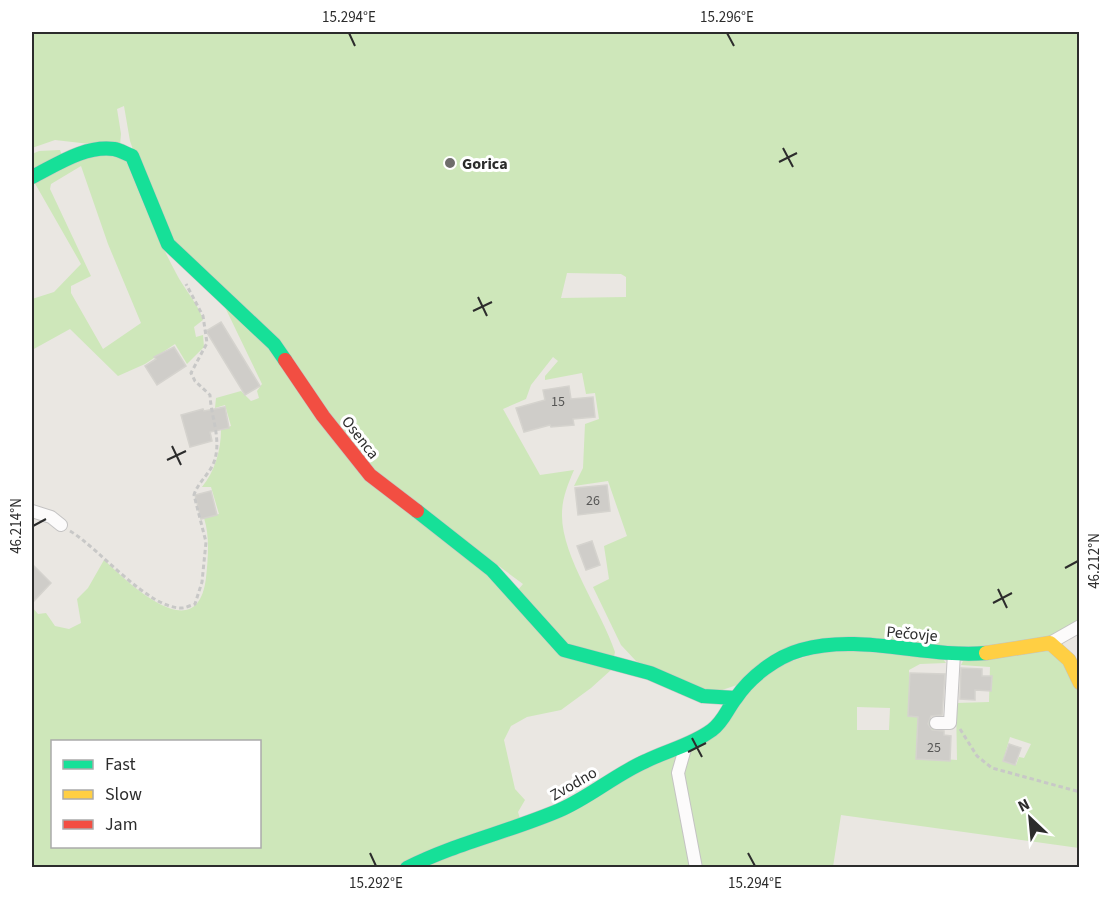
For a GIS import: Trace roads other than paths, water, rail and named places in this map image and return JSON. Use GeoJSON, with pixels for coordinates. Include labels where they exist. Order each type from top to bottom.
{"type":"FeatureCollection","features":[{"type":"Feature","properties":{"kind":"street","name":"Osenca"},"geometry":{"type":"LineString","coordinates":[[32,177],[74,157],[98,149],[116,149],[132,156],[168,244],[274,344],[323,416],[370,475],[492,570],[564,650],[650,673],[703,696],[735,698]]}},
{"type":"Feature","properties":{"kind":"street"},"geometry":{"type":"LineString","coordinates":[[32,511],[51,517],[61,525]]}},
{"type":"Feature","properties":{"kind":"street"},"geometry":{"type":"LineString","coordinates":[[1080,626],[1050,643],[1069,658],[1080,683]]}},
{"type":"Feature","properties":{"kind":"street","name":"Pečovje"},"geometry":{"type":"LineString","coordinates":[[735,698],[776,662],[799,650],[825,645],[976,654],[1050,643]]}},
{"type":"Feature","properties":{"kind":"street"},"geometry":{"type":"LineString","coordinates":[[936,723],[950,723],[954,653]]}},
{"type":"Feature","properties":{"kind":"street","name":"Zvodno"},"geometry":{"type":"LineString","coordinates":[[407,867],[433,854],[524,825],[563,809],[581,800],[621,773],[647,760],[686,746],[719,725],[729,712],[735,698]]}},
{"type":"Feature","properties":{"kind":"street"},"geometry":{"type":"LineString","coordinates":[[686,746],[678,773],[696,867]]}},
{"type":"Feature","properties":{"kind":"place","name":"Gorica"},"geometry":{"type":"Point","coordinates":[450,163]}}]}
